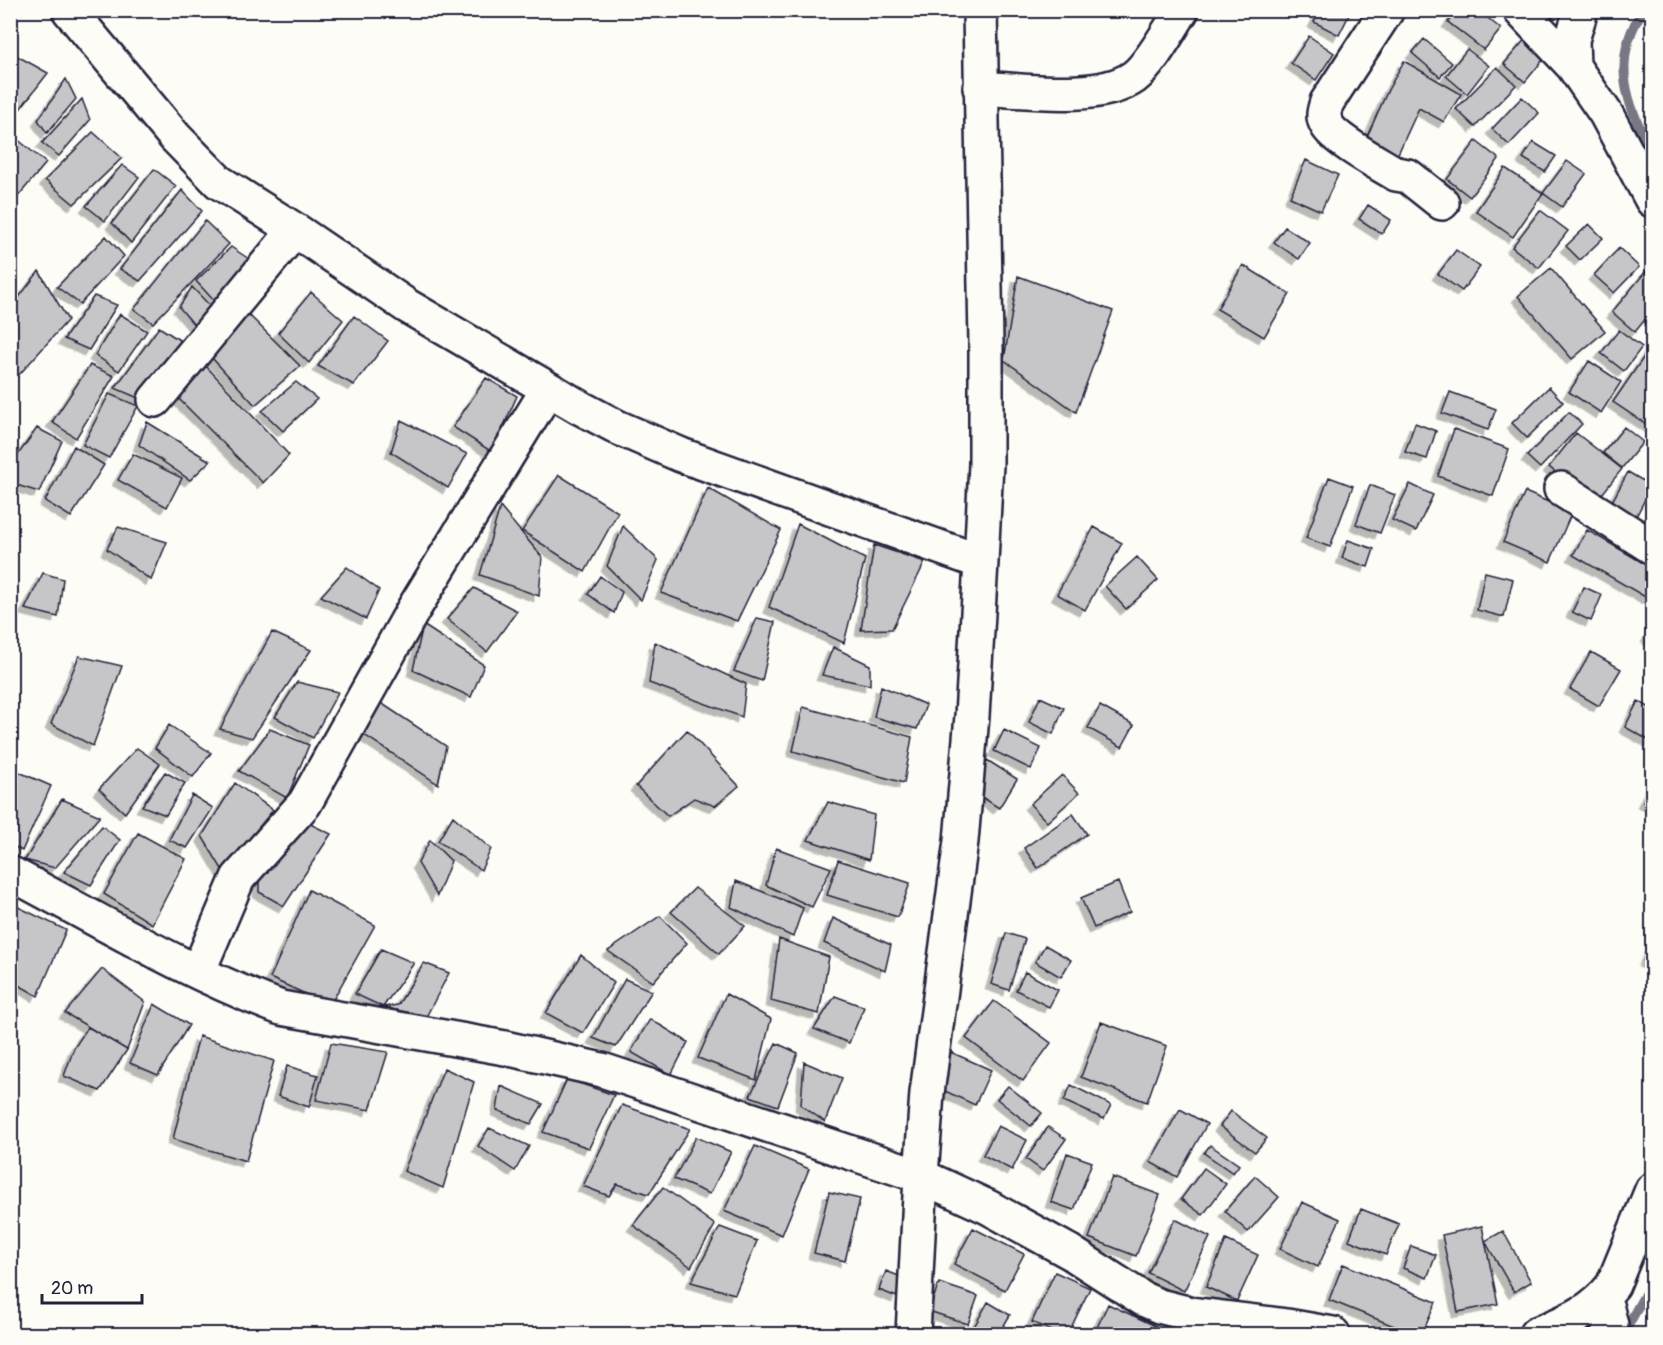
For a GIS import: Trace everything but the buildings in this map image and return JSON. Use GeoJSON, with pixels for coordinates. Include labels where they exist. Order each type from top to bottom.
{"type":"FeatureCollection","features":[{"type":"Feature","properties":{"kind":"street"},"geometry":{"type":"LineString","coordinates":[[69,10],[175,137],[219,182],[407,306],[619,428],[681,455],[981,562]]}},
{"type":"Feature","properties":{"kind":"street"},"geometry":{"type":"LineString","coordinates":[[913,1335],[927,1093],[963,818],[972,716],[986,464],[980,10]]}},
{"type":"Feature","properties":{"kind":"street"},"geometry":{"type":"LineString","coordinates":[[980,88],[1076,93],[1104,90],[1133,78],[1161,43],[1182,10]]}},
{"type":"Feature","properties":{"kind":"street"},"geometry":{"type":"LineString","coordinates":[[1387,10],[1327,102],[1323,112],[1325,123],[1335,135],[1396,174],[1408,176],[1442,203]]}},
{"type":"Feature","properties":{"kind":"street"},"geometry":{"type":"LineString","coordinates":[[1520,10],[1573,66],[1606,114],[1653,200]]}},
{"type":"Feature","properties":{"kind":"street"},"geometry":{"type":"LineString","coordinates":[[1573,66],[1572,40],[1581,10]]}},
{"type":"Feature","properties":{"kind":"street"},"geometry":{"type":"LineString","coordinates":[[155,400],[295,230]]}},
{"type":"Feature","properties":{"kind":"street"},"geometry":{"type":"LineString","coordinates":[[198,972],[238,878],[305,803],[414,610],[548,389]]}},
{"type":"Feature","properties":{"kind":"street"},"geometry":{"type":"LineString","coordinates":[[1561,489],[1653,547]]}},
{"type":"Feature","properties":{"kind":"street"},"geometry":{"type":"LineString","coordinates":[[10,873],[198,972],[248,996],[281,1008],[505,1048],[602,1070],[921,1176],[988,1207],[1070,1252],[1143,1299],[1159,1306],[1191,1314],[1287,1326],[1333,1335]]}},
{"type":"Feature","properties":{"kind":"street"},"geometry":{"type":"LineString","coordinates":[[1536,1335],[1582,1315],[1604,1297],[1613,1285],[1650,1200]]}},
{"type":"Feature","properties":{"kind":"street"},"geometry":{"type":"LineString","coordinates":[[1604,1297],[1611,1325],[1608,1335]]}},
{"type":"Feature","properties":{"kind":"waterway"},"geometry":{"type":"LineString","coordinates":[[1643,10],[1633,28],[1627,47],[1624,64],[1625,82],[1635,117],[1652,153]]}},
{"type":"Feature","properties":{"kind":"waterway"},"geometry":{"type":"LineString","coordinates":[[1624,1334],[1652,1282]]}}]}
